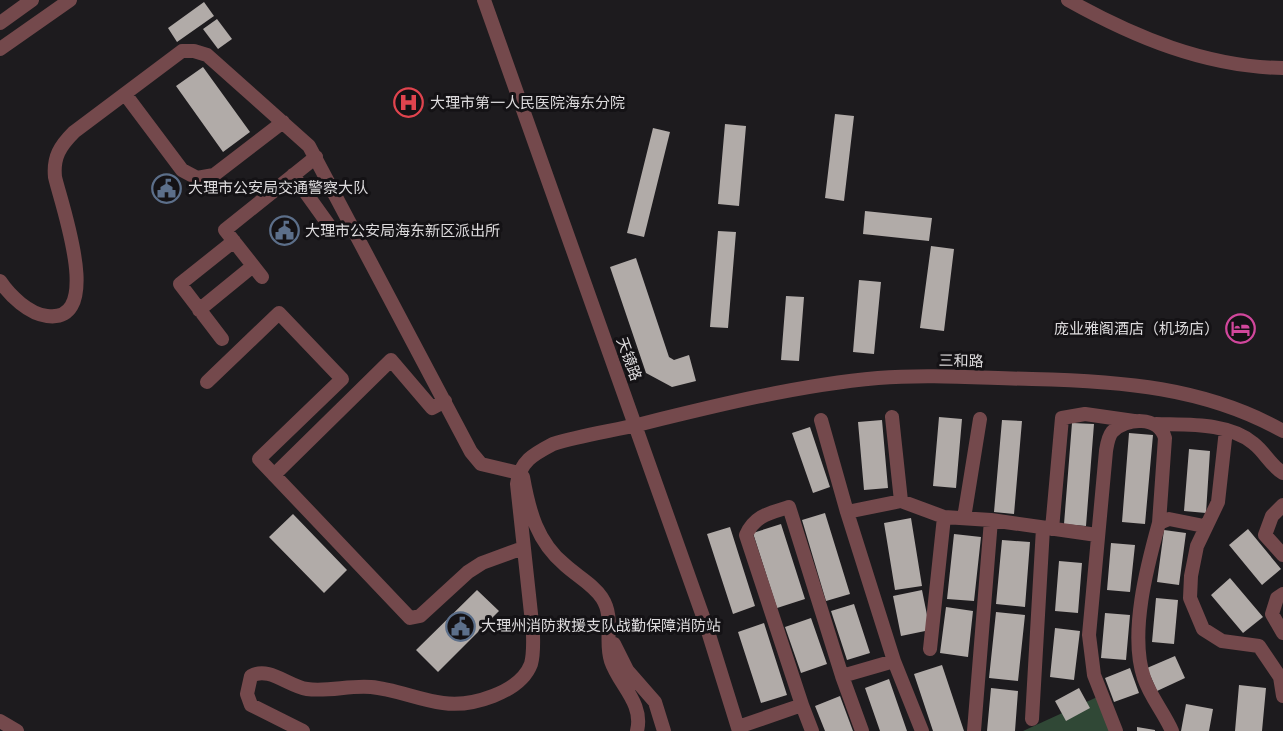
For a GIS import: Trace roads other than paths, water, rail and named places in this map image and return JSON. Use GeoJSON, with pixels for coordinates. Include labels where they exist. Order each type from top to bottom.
{"type":"FeatureCollection","features":[{"type":"Feature","properties":{"kind":"street"},"geometry":{"type":"LineString","coordinates":[[0,23],[32,0]]}},
{"type":"Feature","properties":{"kind":"street"},"geometry":{"type":"LineString","coordinates":[[0,50],[70,0]]}},
{"type":"Feature","properties":{"kind":"street","name":"天镜路"},"geometry":{"type":"LineString","coordinates":[[484,0],[706,625],[739,729]]}},
{"type":"Feature","properties":{"kind":"street"},"geometry":{"type":"LineString","coordinates":[[1068,0],[1125,29],[1188,53],[1245,65],[1283,68]]}},
{"type":"Feature","properties":{"kind":"street"},"geometry":{"type":"LineString","coordinates":[[0,281],[15,298],[41,315],[60,316],[70,309],[75,302],[78,280],[55,177],[54,161],[60,147],[74,132],[182,51],[194,51],[211,58],[263,107],[299,135],[316,157],[476,460],[487,466],[519,473],[523,477],[538,534],[563,564],[602,597],[608,611],[609,657],[638,711],[637,731]]}},
{"type":"Feature","properties":{"kind":"street"},"geometry":{"type":"LineString","coordinates":[[125,94],[182,170],[197,178],[213,175],[283,122]]}},
{"type":"Feature","properties":{"kind":"street"},"geometry":{"type":"LineString","coordinates":[[262,277],[225,230],[316,157]]}},
{"type":"Feature","properties":{"kind":"street"},"geometry":{"type":"LineString","coordinates":[[293,175],[331,228]]}},
{"type":"Feature","properties":{"kind":"street"},"geometry":{"type":"LineString","coordinates":[[222,339],[180,284],[234,242]]}},
{"type":"Feature","properties":{"kind":"street"},"geometry":{"type":"LineString","coordinates":[[199,310],[253,266]]}},
{"type":"Feature","properties":{"kind":"street"},"geometry":{"type":"LineString","coordinates":[[207,382],[279,314],[342,379],[259,459],[410,618],[420,616],[468,572],[483,563],[523,548]]}},
{"type":"Feature","properties":{"kind":"street"},"geometry":{"type":"LineString","coordinates":[[274,475],[391,360],[432,408],[445,401]]}},
{"type":"Feature","properties":{"kind":"street","name":"三和路"},"geometry":{"type":"LineString","coordinates":[[519,473],[532,455],[553,444],[703,409],[878,378],[1084,381],[1161,388],[1200,396],[1237,409],[1283,431]]}},
{"type":"Feature","properties":{"kind":"street"},"geometry":{"type":"LineString","coordinates":[[1032,719],[1047,528],[1062,418],[1085,414],[1136,422],[1226,430],[1252,441],[1272,466],[1283,473]]}},
{"type":"Feature","properties":{"kind":"street"},"geometry":{"type":"LineString","coordinates":[[892,417],[902,501]]}},
{"type":"Feature","properties":{"kind":"street"},"geometry":{"type":"LineString","coordinates":[[964,518],[980,419]]}},
{"type":"Feature","properties":{"kind":"street"},"geometry":{"type":"LineString","coordinates":[[821,420],[894,661],[921,731]]}},
{"type":"Feature","properties":{"kind":"street"},"geometry":{"type":"LineString","coordinates":[[1116,731],[1094,675],[1089,635],[1097,535],[1110,434],[1117,428],[1136,422]]}},
{"type":"Feature","properties":{"kind":"street"},"geometry":{"type":"LineString","coordinates":[[1156,424],[1162,428],[1165,438],[1159,523],[1147,564],[1138,647],[1144,679],[1172,731]]}},
{"type":"Feature","properties":{"kind":"street"},"geometry":{"type":"LineString","coordinates":[[1226,430],[1218,502],[1204,526],[1197,546],[1191,576],[1190,598],[1203,629],[1222,641],[1259,646],[1281,671],[1283,696]]}},
{"type":"Feature","properties":{"kind":"street"},"geometry":{"type":"LineString","coordinates":[[303,731],[251,705],[247,694],[251,676],[265,673],[305,689],[373,687],[443,703],[482,698],[516,684],[531,664],[533,650],[517,483],[519,473]]}},
{"type":"Feature","properties":{"kind":"street"},"geometry":{"type":"LineString","coordinates":[[847,512],[902,501],[944,517],[991,520],[1097,535]]}},
{"type":"Feature","properties":{"kind":"street"},"geometry":{"type":"LineString","coordinates":[[1283,505],[1272,516],[1265,535],[1283,555]]}},
{"type":"Feature","properties":{"kind":"street"},"geometry":{"type":"LineString","coordinates":[[812,731],[746,536],[750,527],[760,516],[789,507],[862,731]]}},
{"type":"Feature","properties":{"kind":"street"},"geometry":{"type":"LineString","coordinates":[[930,649],[944,517]]}},
{"type":"Feature","properties":{"kind":"street"},"geometry":{"type":"LineString","coordinates":[[1159,523],[1169,519],[1204,526]]}},
{"type":"Feature","properties":{"kind":"street"},"geometry":{"type":"LineString","coordinates":[[974,731],[991,520]]}},
{"type":"Feature","properties":{"kind":"street"},"geometry":{"type":"LineString","coordinates":[[1283,594],[1277,598],[1272,614],[1283,633]]}},
{"type":"Feature","properties":{"kind":"street"},"geometry":{"type":"LineString","coordinates":[[609,634],[620,658],[659,708],[664,731]]}},
{"type":"Feature","properties":{"kind":"street"},"geometry":{"type":"LineString","coordinates":[[842,675],[894,661]]}},
{"type":"Feature","properties":{"kind":"street"},"geometry":{"type":"LineString","coordinates":[[739,729],[802,705]]}},
{"type":"Feature","properties":{"kind":"street"},"geometry":{"type":"LineString","coordinates":[[0,721],[17,731]]}},
{"type":"Feature","properties":{"kind":"place","name":"大理市第一人民医院海东分院"},"geometry":{"type":"Point","coordinates":[409,103]}},
{"type":"Feature","properties":{"kind":"place","name":"大理市公安局交通警察大队"},"geometry":{"type":"Point","coordinates":[167,188]}},
{"type":"Feature","properties":{"kind":"place","name":"大理市公安局海东新区派出所"},"geometry":{"type":"Point","coordinates":[284,231]}},
{"type":"Feature","properties":{"kind":"place","name":"庞业雅阁酒店（机场店）"},"geometry":{"type":"Point","coordinates":[1240,329]}},
{"type":"Feature","properties":{"kind":"place","name":"大理州消防救援支队战勤保障消防站"},"geometry":{"type":"Point","coordinates":[460,626]}}]}
